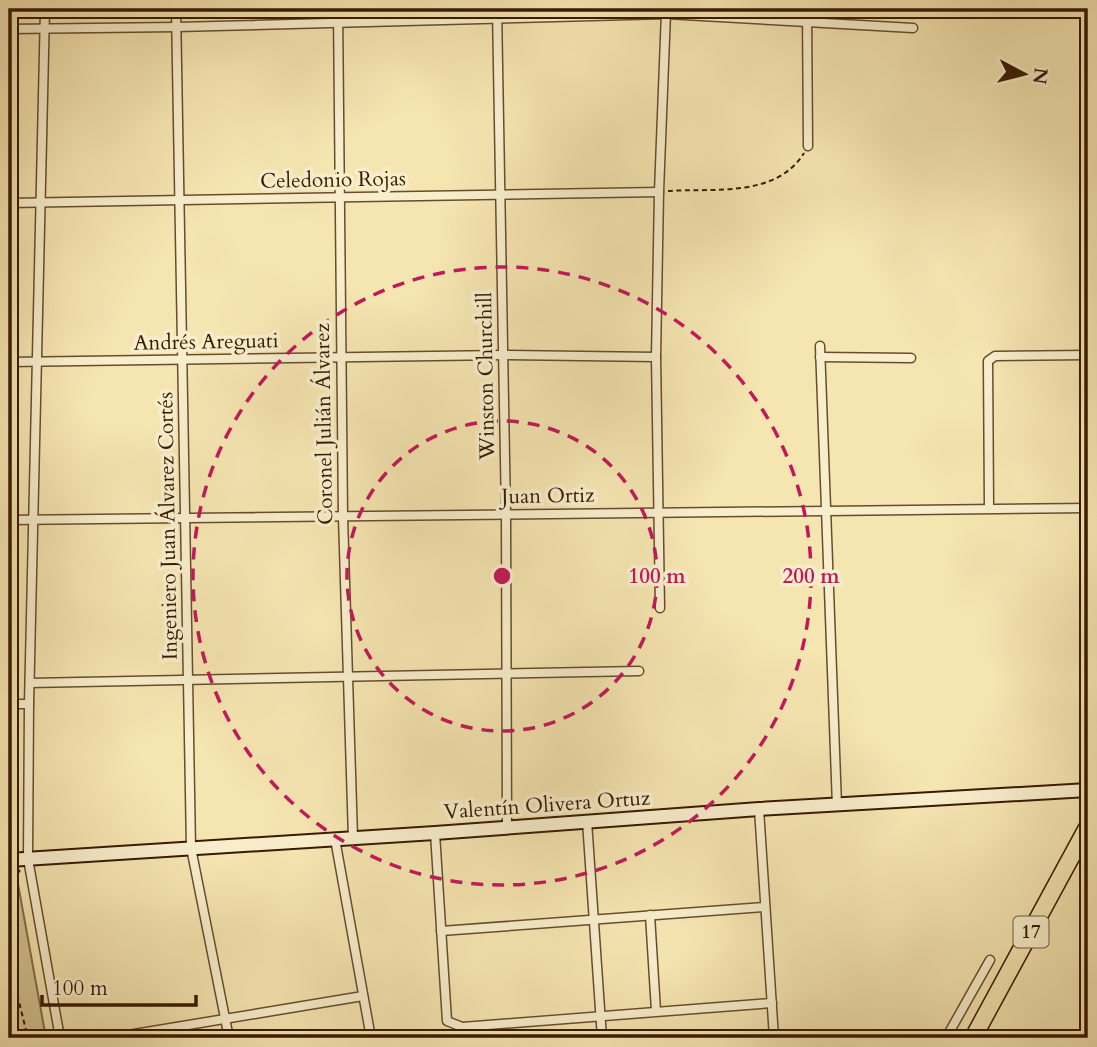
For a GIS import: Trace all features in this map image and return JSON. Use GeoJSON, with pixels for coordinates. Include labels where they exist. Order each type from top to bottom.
{"type":"FeatureCollection","features":[{"type":"Feature","properties":{"kind":"highway","name":"17"},"geometry":{"type":"LineString","coordinates":[[973,1038],[1088,827]]}},
{"type":"Feature","properties":{"kind":"street"},"geometry":{"type":"LineString","coordinates":[[45,9],[39,203],[28,859],[60,1038]]}},
{"type":"Feature","properties":{"kind":"street","name":"Ingeniero Juan Álvarez Cortés"},"geometry":{"type":"LineString","coordinates":[[176,9],[191,848],[229,1038]]}},
{"type":"Feature","properties":{"kind":"street","name":"Coronel Julián Álvarez"},"geometry":{"type":"LineString","coordinates":[[338,9],[343,517],[352,838]]}},
{"type":"Feature","properties":{"kind":"street"},"geometry":{"type":"LineString","coordinates":[[807,9],[808,146]]}},
{"type":"Feature","properties":{"kind":"street"},"geometry":{"type":"LineString","coordinates":[[1080,9],[1088,13]]}},
{"type":"Feature","properties":{"kind":"street"},"geometry":{"type":"LineString","coordinates":[[9,29],[338,23],[498,13],[666,11],[808,23],[912,28]]}},
{"type":"Feature","properties":{"kind":"street"},"geometry":{"type":"LineString","coordinates":[[660,608],[656,357],[666,11]]}},
{"type":"Feature","properties":{"kind":"street","name":"Winston Churchill"},"geometry":{"type":"LineString","coordinates":[[498,13],[506,514],[507,827]]}},
{"type":"Feature","properties":{"kind":"street","name":"Celedonio Rojas"},"geometry":{"type":"LineString","coordinates":[[9,203],[659,192]]}},
{"type":"Feature","properties":{"kind":"street"},"geometry":{"type":"LineString","coordinates":[[820,346],[837,806]]}},
{"type":"Feature","properties":{"kind":"street","name":"Andrés Areguati"},"geometry":{"type":"LineString","coordinates":[[9,362],[504,355],[656,357]]}},
{"type":"Feature","properties":{"kind":"street"},"geometry":{"type":"LineString","coordinates":[[989,508],[988,361],[995,356],[1088,355]]}},
{"type":"Feature","properties":{"kind":"street"},"geometry":{"type":"LineString","coordinates":[[820,357],[911,358]]}},
{"type":"Feature","properties":{"kind":"street","name":"Juan Ortiz"},"geometry":{"type":"LineString","coordinates":[[9,520],[1088,508]]}},
{"type":"Feature","properties":{"kind":"street"},"geometry":{"type":"LineString","coordinates":[[30,683],[639,671]]}},
{"type":"Feature","properties":{"kind":"street"},"geometry":{"type":"LineString","coordinates":[[9,704],[29,704]]}},
{"type":"Feature","properties":{"kind":"street","name":"Valentín Olivera Ortuz"},"geometry":{"type":"LineString","coordinates":[[9,860],[758,809],[1088,790]]}},
{"type":"Feature","properties":{"kind":"street"},"geometry":{"type":"LineString","coordinates":[[758,809],[774,1038]]}},
{"type":"Feature","properties":{"kind":"street"},"geometry":{"type":"LineString","coordinates":[[587,821],[602,1038]]}},
{"type":"Feature","properties":{"kind":"street"},"geometry":{"type":"LineString","coordinates":[[435,833],[447,1021],[462,1027],[474,1038]]}},
{"type":"Feature","properties":{"kind":"street"},"geometry":{"type":"LineString","coordinates":[[335,839],[371,1038]]}},
{"type":"Feature","properties":{"kind":"street"},"geometry":{"type":"LineString","coordinates":[[441,931],[765,907]]}},
{"type":"Feature","properties":{"kind":"street"},"geometry":{"type":"LineString","coordinates":[[650,915],[656,1011]]}},
{"type":"Feature","properties":{"kind":"street"},"geometry":{"type":"LineString","coordinates":[[946,1038],[990,960]]}},
{"type":"Feature","properties":{"kind":"street"},"geometry":{"type":"LineString","coordinates":[[110,1038],[363,996]]}},
{"type":"Feature","properties":{"kind":"street"},"geometry":{"type":"LineString","coordinates":[[462,1027],[772,1003]]}},
{"type":"Feature","properties":{"kind":"path"},"geometry":{"type":"LineString","coordinates":[[659,192],[746,187],[774,181],[796,165],[808,146]]}},
{"type":"Feature","properties":{"kind":"path"},"geometry":{"type":"LineString","coordinates":[[9,887],[28,859]]}},
{"type":"Feature","properties":{"kind":"path"},"geometry":{"type":"LineString","coordinates":[[9,962],[28,1038]]}},
{"type":"Feature","properties":{"kind":"shaded area"},"geometry":{"type":"Polygon","coordinates":[[[9,873],[16,873],[46,1038],[9,1038],[9,873]]]}}]}
